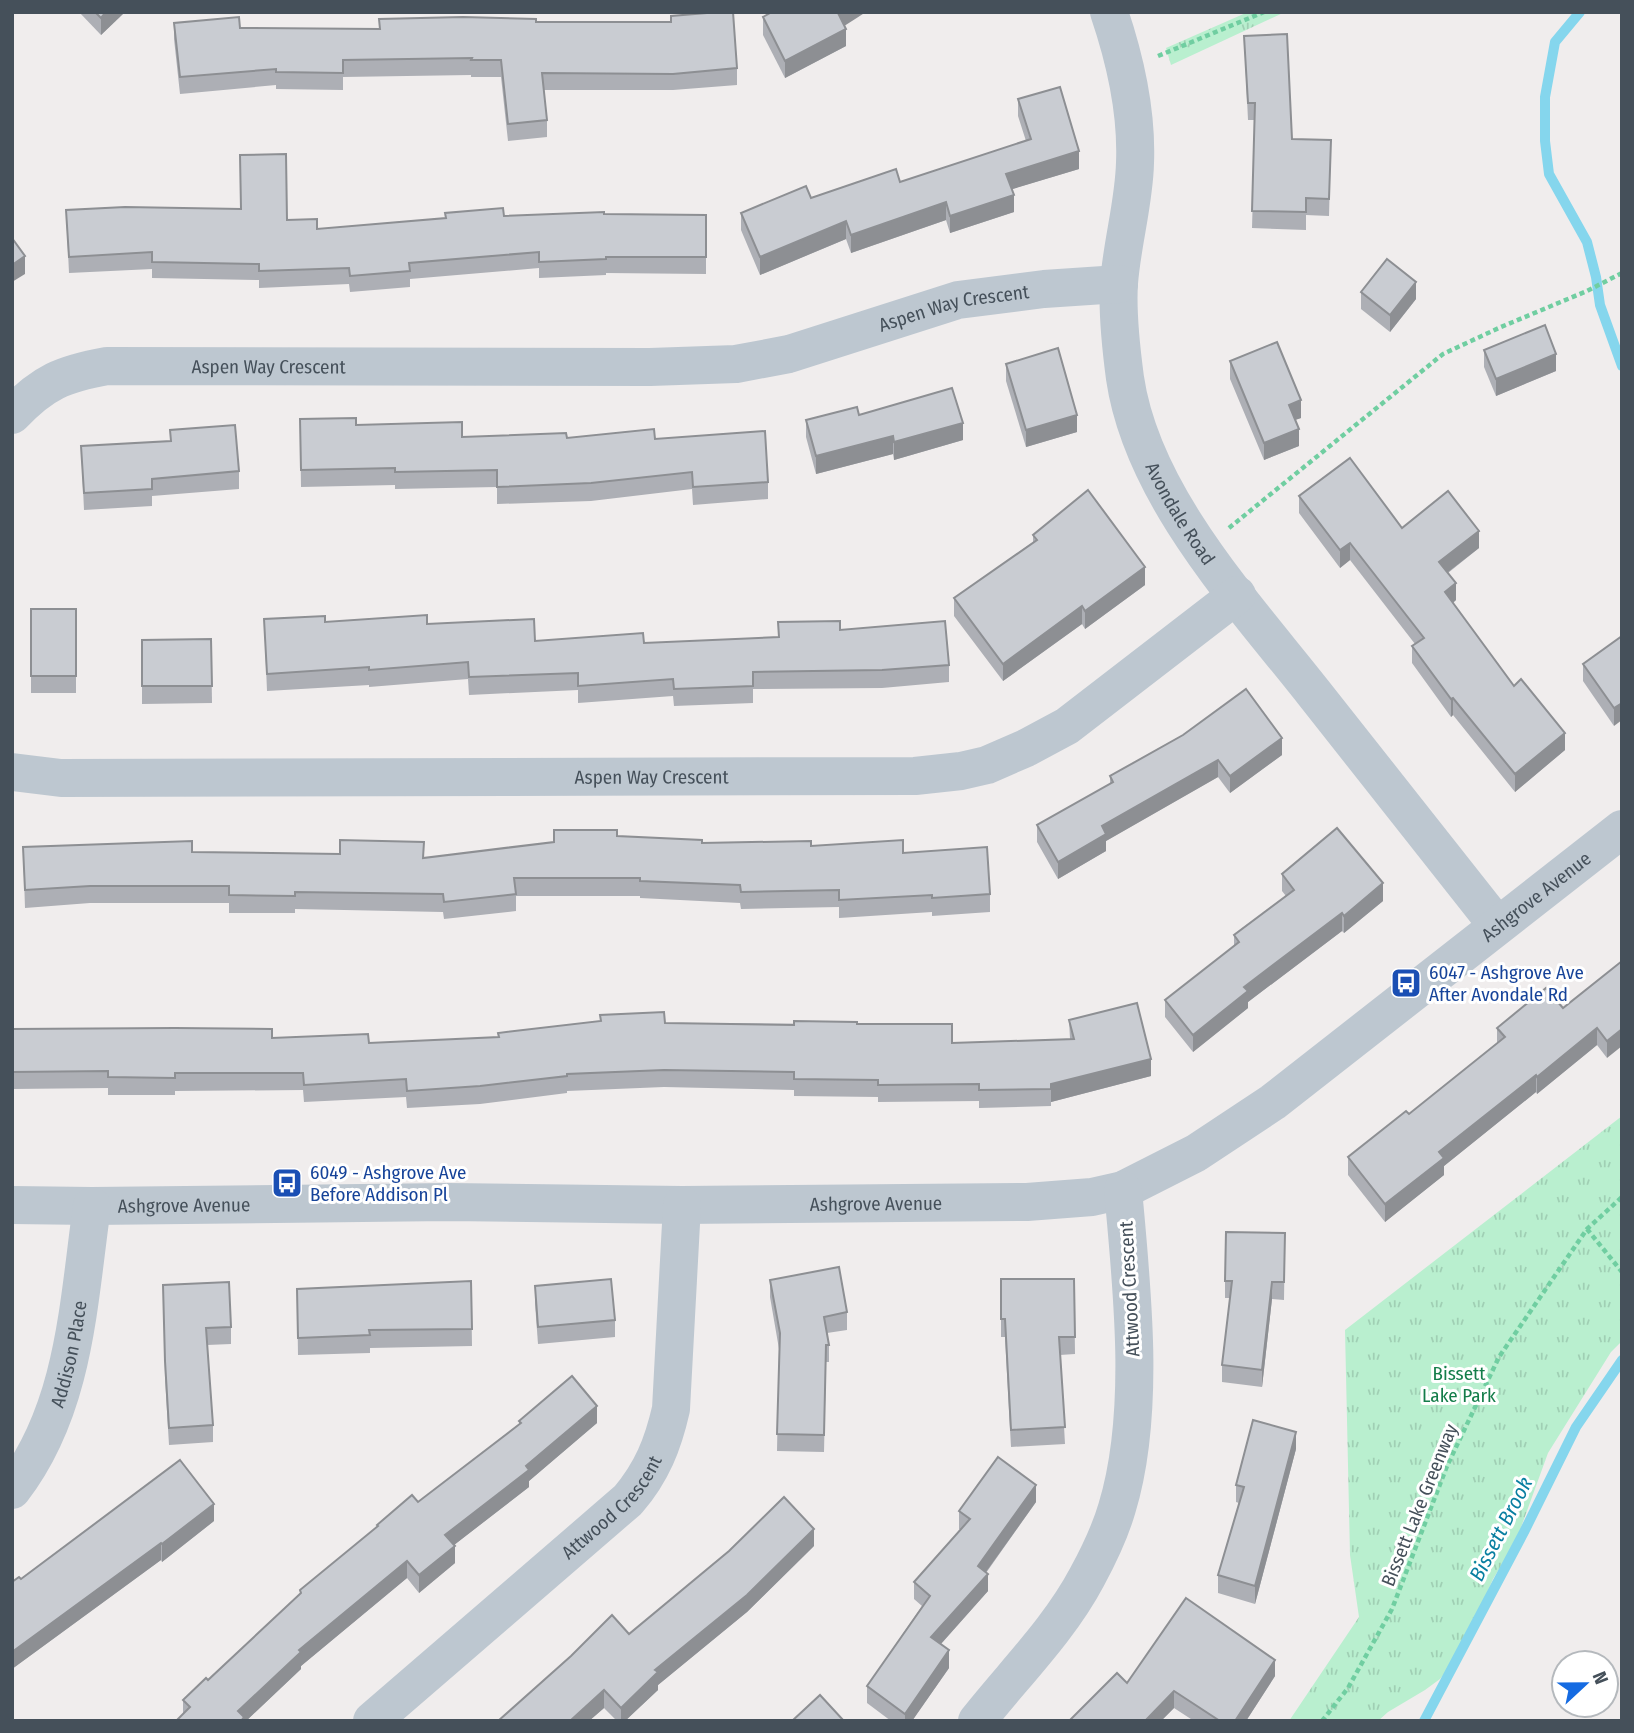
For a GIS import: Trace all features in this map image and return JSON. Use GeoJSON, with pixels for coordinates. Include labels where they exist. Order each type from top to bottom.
{"type":"FeatureCollection","features":[{"type":"Feature","properties":{"kind":"street","name":"Avondale Road"},"geometry":{"type":"LineString","coordinates":[[1109,12],[1125,70],[1134,128],[1135,161],[1119,284],[1129,401],[1143,445],[1162,484],[1203,549],[1497,925]]}},
{"type":"Feature","properties":{"kind":"street","name":"Aspen Way Crescent"},"geometry":{"type":"LineString","coordinates":[[12,415],[42,387],[73,373],[107,366],[650,367],[736,364],[789,354],[958,300],[1044,289],[1119,284]]}},
{"type":"Feature","properties":{"kind":"street","name":"Aspen Way Crescent"},"geometry":{"type":"LineString","coordinates":[[12,772],[61,778],[915,776],[961,771],[1005,759],[1067,726],[1237,595]]}},
{"type":"Feature","properties":{"kind":"street","name":"Ashgrove Avenue"},"geometry":{"type":"LineString","coordinates":[[12,1205],[1027,1202],[1092,1197],[1123,1190],[1196,1153],[1273,1102],[1622,829]]}},
{"type":"Feature","properties":{"kind":"street","name":"Attwood Crescent"},"geometry":{"type":"LineString","coordinates":[[977,1721],[1058,1621],[1086,1579],[1117,1507],[1132,1434],[1133,1398],[1132,1281],[1123,1190]]}},
{"type":"Feature","properties":{"kind":"street","name":"Attwood Crescent"},"geometry":{"type":"LineString","coordinates":[[372,1721],[628,1500],[648,1473],[662,1446],[671,1409],[682,1205]]}},
{"type":"Feature","properties":{"kind":"street","name":"Addison Place"},"geometry":{"type":"LineString","coordinates":[[12,1490],[29,1469],[50,1427],[71,1361],[92,1206]]}},
{"type":"Feature","properties":{"kind":"path"},"geometry":{"type":"LineString","coordinates":[[1125,70],[1264,12]]}},
{"type":"Feature","properties":{"kind":"path"},"geometry":{"type":"LineString","coordinates":[[1203,549],[1443,354],[1612,280],[1622,273]]}},
{"type":"Feature","properties":{"kind":"path","name":"Bissett Lake Greenway"},"geometry":{"type":"LineString","coordinates":[[1322,1721],[1348,1688],[1392,1609],[1447,1466],[1499,1357],[1587,1229],[1622,1197]]}},
{"type":"Feature","properties":{"kind":"path"},"geometry":{"type":"LineString","coordinates":[[1587,1229],[1622,1272]]}},
{"type":"Feature","properties":{"kind":"green space"},"geometry":{"type":"Polygon","coordinates":[[[1248,12],[1285,12],[1171,65],[1166,48],[1248,12]]]}},
{"type":"Feature","properties":{"kind":"green space","name":"Bissett Lake Park"},"geometry":{"type":"Polygon","coordinates":[[[1622,1116],[1622,1341],[1611,1352],[1548,1453],[1516,1541],[1493,1579],[1454,1662],[1440,1679],[1378,1721],[1289,1721],[1359,1617],[1350,1555],[1345,1330],[1622,1116]]]}},
{"type":"Feature","properties":{"kind":"building"},"geometry":{"type":"Polygon","coordinates":[[[95,12],[106,12],[101,18],[95,12]]]}},
{"type":"Feature","properties":{"kind":"building"},"geometry":{"type":"Polygon","coordinates":[[[733,12],[737,68],[673,74],[542,73],[547,120],[508,124],[501,60],[343,60],[343,73],[276,72],[276,69],[180,77],[174,23],[239,17],[240,28],[380,29],[379,19],[463,17],[536,19],[536,22],[671,22],[671,16],[733,12]]]}},
{"type":"Feature","properties":{"kind":"building"},"geometry":{"type":"Polygon","coordinates":[[[772,12],[840,12],[838,13],[846,29],[785,61],[763,17],[772,12]]]}},
{"type":"Feature","properties":{"kind":"building"},"geometry":{"type":"Polygon","coordinates":[[[1287,34],[1292,139],[1331,140],[1329,199],[1306,198],[1306,212],[1252,211],[1255,103],[1248,103],[1244,36],[1287,34]]]}},
{"type":"Feature","properties":{"kind":"building"},"geometry":{"type":"Polygon","coordinates":[[[1060,87],[1079,151],[1006,174],[1014,195],[950,216],[946,202],[851,235],[846,221],[760,257],[741,213],[806,186],[811,198],[896,169],[900,182],[1031,139],[1018,99],[1060,87]]]}},
{"type":"Feature","properties":{"kind":"building"},"geometry":{"type":"Polygon","coordinates":[[[286,154],[287,220],[317,219],[317,229],[446,218],[445,213],[503,208],[504,216],[604,212],[706,215],[706,257],[606,257],[539,262],[539,252],[409,263],[410,271],[350,276],[349,268],[259,271],[259,264],[152,262],[152,252],[69,257],[66,210],[125,207],[241,209],[240,155],[286,154]]]}},
{"type":"Feature","properties":{"kind":"building"},"geometry":{"type":"Polygon","coordinates":[[[12,238],[25,256],[12,265],[12,238]]]}},
{"type":"Feature","properties":{"kind":"building"},"geometry":{"type":"Polygon","coordinates":[[[1387,259],[1416,282],[1390,315],[1361,292],[1387,259]]]}},
{"type":"Feature","properties":{"kind":"building"},"geometry":{"type":"Polygon","coordinates":[[[1545,325],[1556,354],[1496,379],[1484,350],[1545,325]]]}},
{"type":"Feature","properties":{"kind":"building"},"geometry":{"type":"Polygon","coordinates":[[[1277,342],[1301,400],[1289,405],[1299,429],[1264,443],[1230,361],[1277,342]]]}},
{"type":"Feature","properties":{"kind":"building"},"geometry":{"type":"Polygon","coordinates":[[[1058,348],[1077,415],[1026,430],[1006,364],[1058,348]]]}},
{"type":"Feature","properties":{"kind":"building"},"geometry":{"type":"Polygon","coordinates":[[[952,388],[963,423],[894,442],[893,436],[816,456],[806,420],[857,407],[859,415],[952,388]]]}},
{"type":"Feature","properties":{"kind":"building"},"geometry":{"type":"Polygon","coordinates":[[[356,418],[356,425],[462,422],[462,437],[566,433],[567,438],[654,429],[655,439],[765,431],[768,482],[693,487],[692,472],[591,483],[497,487],[497,470],[301,470],[300,419],[356,418]]]}},
{"type":"Feature","properties":{"kind":"building"},"geometry":{"type":"Polygon","coordinates":[[[235,425],[239,471],[152,479],[152,489],[84,493],[81,446],[171,441],[170,430],[235,425]]]}},
{"type":"Feature","properties":{"kind":"building"},"geometry":{"type":"Polygon","coordinates":[[[1350,458],[1402,528],[1448,491],[1479,531],[1439,562],[1456,583],[1445,592],[1514,686],[1521,679],[1565,733],[1515,774],[1453,698],[1451,699],[1412,646],[1424,638],[1350,543],[1340,550],[1299,496],[1350,458]]]}},
{"type":"Feature","properties":{"kind":"building"},"geometry":{"type":"Polygon","coordinates":[[[1088,490],[1145,567],[1085,611],[1082,606],[1003,664],[954,598],[1037,540],[1033,535],[1088,490]]]}},
{"type":"Feature","properties":{"kind":"building"},"geometry":{"type":"Polygon","coordinates":[[[31,609],[76,609],[76,676],[31,676],[31,609]]]}},
{"type":"Feature","properties":{"kind":"building"},"geometry":{"type":"Polygon","coordinates":[[[427,615],[427,624],[534,619],[535,641],[643,633],[644,643],[779,637],[778,622],[840,621],[840,630],[945,621],[949,665],[882,670],[753,672],[753,686],[674,689],[673,679],[578,686],[578,673],[469,677],[468,662],[267,674],[264,619],[325,616],[325,622],[427,615]]]}},
{"type":"Feature","properties":{"kind":"building"},"geometry":{"type":"Polygon","coordinates":[[[1622,636],[1622,703],[1614,708],[1583,664],[1622,636]]]}},
{"type":"Feature","properties":{"kind":"building"},"geometry":{"type":"Polygon","coordinates":[[[211,639],[212,686],[142,686],[142,640],[211,639]]]}},
{"type":"Feature","properties":{"kind":"building"},"geometry":{"type":"Polygon","coordinates":[[[1246,689],[1282,738],[1230,776],[1218,760],[1102,826],[1106,834],[1058,862],[1037,825],[1113,782],[1110,776],[1183,735],[1246,689]]]}},
{"type":"Feature","properties":{"kind":"building"},"geometry":{"type":"Polygon","coordinates":[[[1337,828],[1383,883],[1344,916],[1342,913],[1244,987],[1248,991],[1193,1035],[1165,1000],[1239,942],[1234,935],[1294,890],[1282,874],[1337,828]]]}},
{"type":"Feature","properties":{"kind":"building"},"geometry":{"type":"Polygon","coordinates":[[[554,830],[617,830],[617,836],[702,840],[702,843],[811,841],[811,846],[903,840],[903,853],[987,847],[990,894],[839,900],[839,890],[741,892],[740,885],[640,881],[640,878],[514,878],[516,894],[444,902],[443,894],[295,892],[295,896],[229,895],[229,886],[90,886],[25,890],[23,847],[192,841],[192,852],[340,854],[340,840],[424,842],[423,858],[554,842],[554,830]]]}},
{"type":"Feature","properties":{"kind":"building"},"geometry":{"type":"Polygon","coordinates":[[[1622,961],[1622,1029],[1607,1041],[1597,1028],[1439,1152],[1444,1158],[1385,1204],[1348,1157],[1406,1111],[1409,1114],[1505,1037],[1497,1028],[1546,988],[1563,1008],[1622,961]]]}},
{"type":"Feature","properties":{"kind":"building"},"geometry":{"type":"Polygon","coordinates":[[[1137,1003],[1151,1059],[1051,1084],[1051,1089],[979,1090],[979,1084],[878,1085],[878,1080],[794,1079],[794,1072],[664,1070],[567,1074],[480,1086],[407,1091],[406,1079],[304,1085],[303,1073],[175,1073],[175,1078],[108,1077],[108,1071],[12,1072],[12,1029],[272,1029],[272,1038],[368,1034],[369,1043],[499,1037],[498,1033],[601,1021],[600,1015],[664,1012],[665,1023],[794,1025],[794,1021],[952,1024],[952,1043],[1074,1039],[1069,1020],[1137,1003]]]}},
{"type":"Feature","properties":{"kind":"building"},"geometry":{"type":"Polygon","coordinates":[[[1226,1232],[1285,1233],[1284,1282],[1272,1282],[1262,1370],[1222,1365],[1232,1281],[1225,1281],[1226,1232]]]}},
{"type":"Feature","properties":{"kind":"building"},"geometry":{"type":"Polygon","coordinates":[[[839,1267],[847,1312],[824,1317],[829,1345],[826,1345],[824,1435],[777,1434],[780,1333],[770,1280],[839,1267]]]}},
{"type":"Feature","properties":{"kind":"building"},"geometry":{"type":"Polygon","coordinates":[[[611,1279],[615,1320],[538,1327],[535,1286],[611,1279]]]}},
{"type":"Feature","properties":{"kind":"building"},"geometry":{"type":"Polygon","coordinates":[[[1001,1279],[1074,1279],[1075,1337],[1059,1337],[1065,1427],[1011,1430],[1005,1319],[1001,1319],[1001,1279]]]}},
{"type":"Feature","properties":{"kind":"building"},"geometry":{"type":"Polygon","coordinates":[[[471,1281],[472,1329],[369,1330],[370,1335],[298,1338],[297,1289],[471,1281]]]}},
{"type":"Feature","properties":{"kind":"building"},"geometry":{"type":"Polygon","coordinates":[[[229,1282],[231,1327],[206,1328],[213,1425],[169,1428],[163,1285],[229,1282]]]}},
{"type":"Feature","properties":{"kind":"building"},"geometry":{"type":"Polygon","coordinates":[[[572,1376],[597,1406],[526,1466],[529,1470],[445,1535],[455,1546],[419,1575],[407,1561],[299,1650],[301,1652],[238,1711],[244,1717],[241,1721],[176,1721],[190,1707],[183,1700],[301,1593],[300,1590],[412,1495],[418,1502],[521,1423],[519,1421],[572,1376]]]}},
{"type":"Feature","properties":{"kind":"building"},"geometry":{"type":"Polygon","coordinates":[[[1253,1420],[1296,1432],[1255,1586],[1218,1575],[1244,1487],[1236,1485],[1253,1420]]]}},
{"type":"Feature","properties":{"kind":"building"},"geometry":{"type":"Polygon","coordinates":[[[998,1457],[1036,1485],[978,1566],[988,1574],[931,1637],[949,1650],[905,1714],[867,1686],[930,1596],[914,1582],[970,1519],[959,1511],[998,1457]]]}},
{"type":"Feature","properties":{"kind":"building"},"geometry":{"type":"Polygon","coordinates":[[[180,1460],[214,1504],[12,1652],[12,1582],[19,1577],[21,1579],[180,1460]]]}},
{"type":"Feature","properties":{"kind":"building"},"geometry":{"type":"Polygon","coordinates":[[[784,1497],[814,1529],[747,1595],[655,1670],[658,1672],[621,1708],[604,1690],[570,1721],[498,1721],[571,1656],[612,1615],[629,1634],[729,1551],[784,1497]]]}},
{"type":"Feature","properties":{"kind":"building"},"geometry":{"type":"Polygon","coordinates":[[[1186,1598],[1275,1660],[1235,1721],[1220,1721],[1174,1691],[1145,1721],[1069,1721],[1117,1673],[1127,1683],[1186,1598]]]}},
{"type":"Feature","properties":{"kind":"building"},"geometry":{"type":"Polygon","coordinates":[[[820,1695],[844,1721],[792,1721],[820,1695]]]}},
{"type":"Feature","properties":{"kind":"waterway"},"geometry":{"type":"LineString","coordinates":[[1580,12],[1555,42],[1545,97],[1545,141],[1549,174],[1587,242],[1600,305],[1622,366]]}},
{"type":"Feature","properties":{"kind":"waterway","name":"Bissett Brook"},"geometry":{"type":"LineString","coordinates":[[1424,1721],[1576,1427],[1622,1360]]}},
{"type":"Feature","properties":{"kind":"place","name":"6047 - Ashgrove Ave After Avondale Rd"},"geometry":{"type":"Point","coordinates":[1406,983]}},
{"type":"Feature","properties":{"kind":"place","name":"6049 - Ashgrove Ave Before Addison Pl"},"geometry":{"type":"Point","coordinates":[287,1183]}}]}
